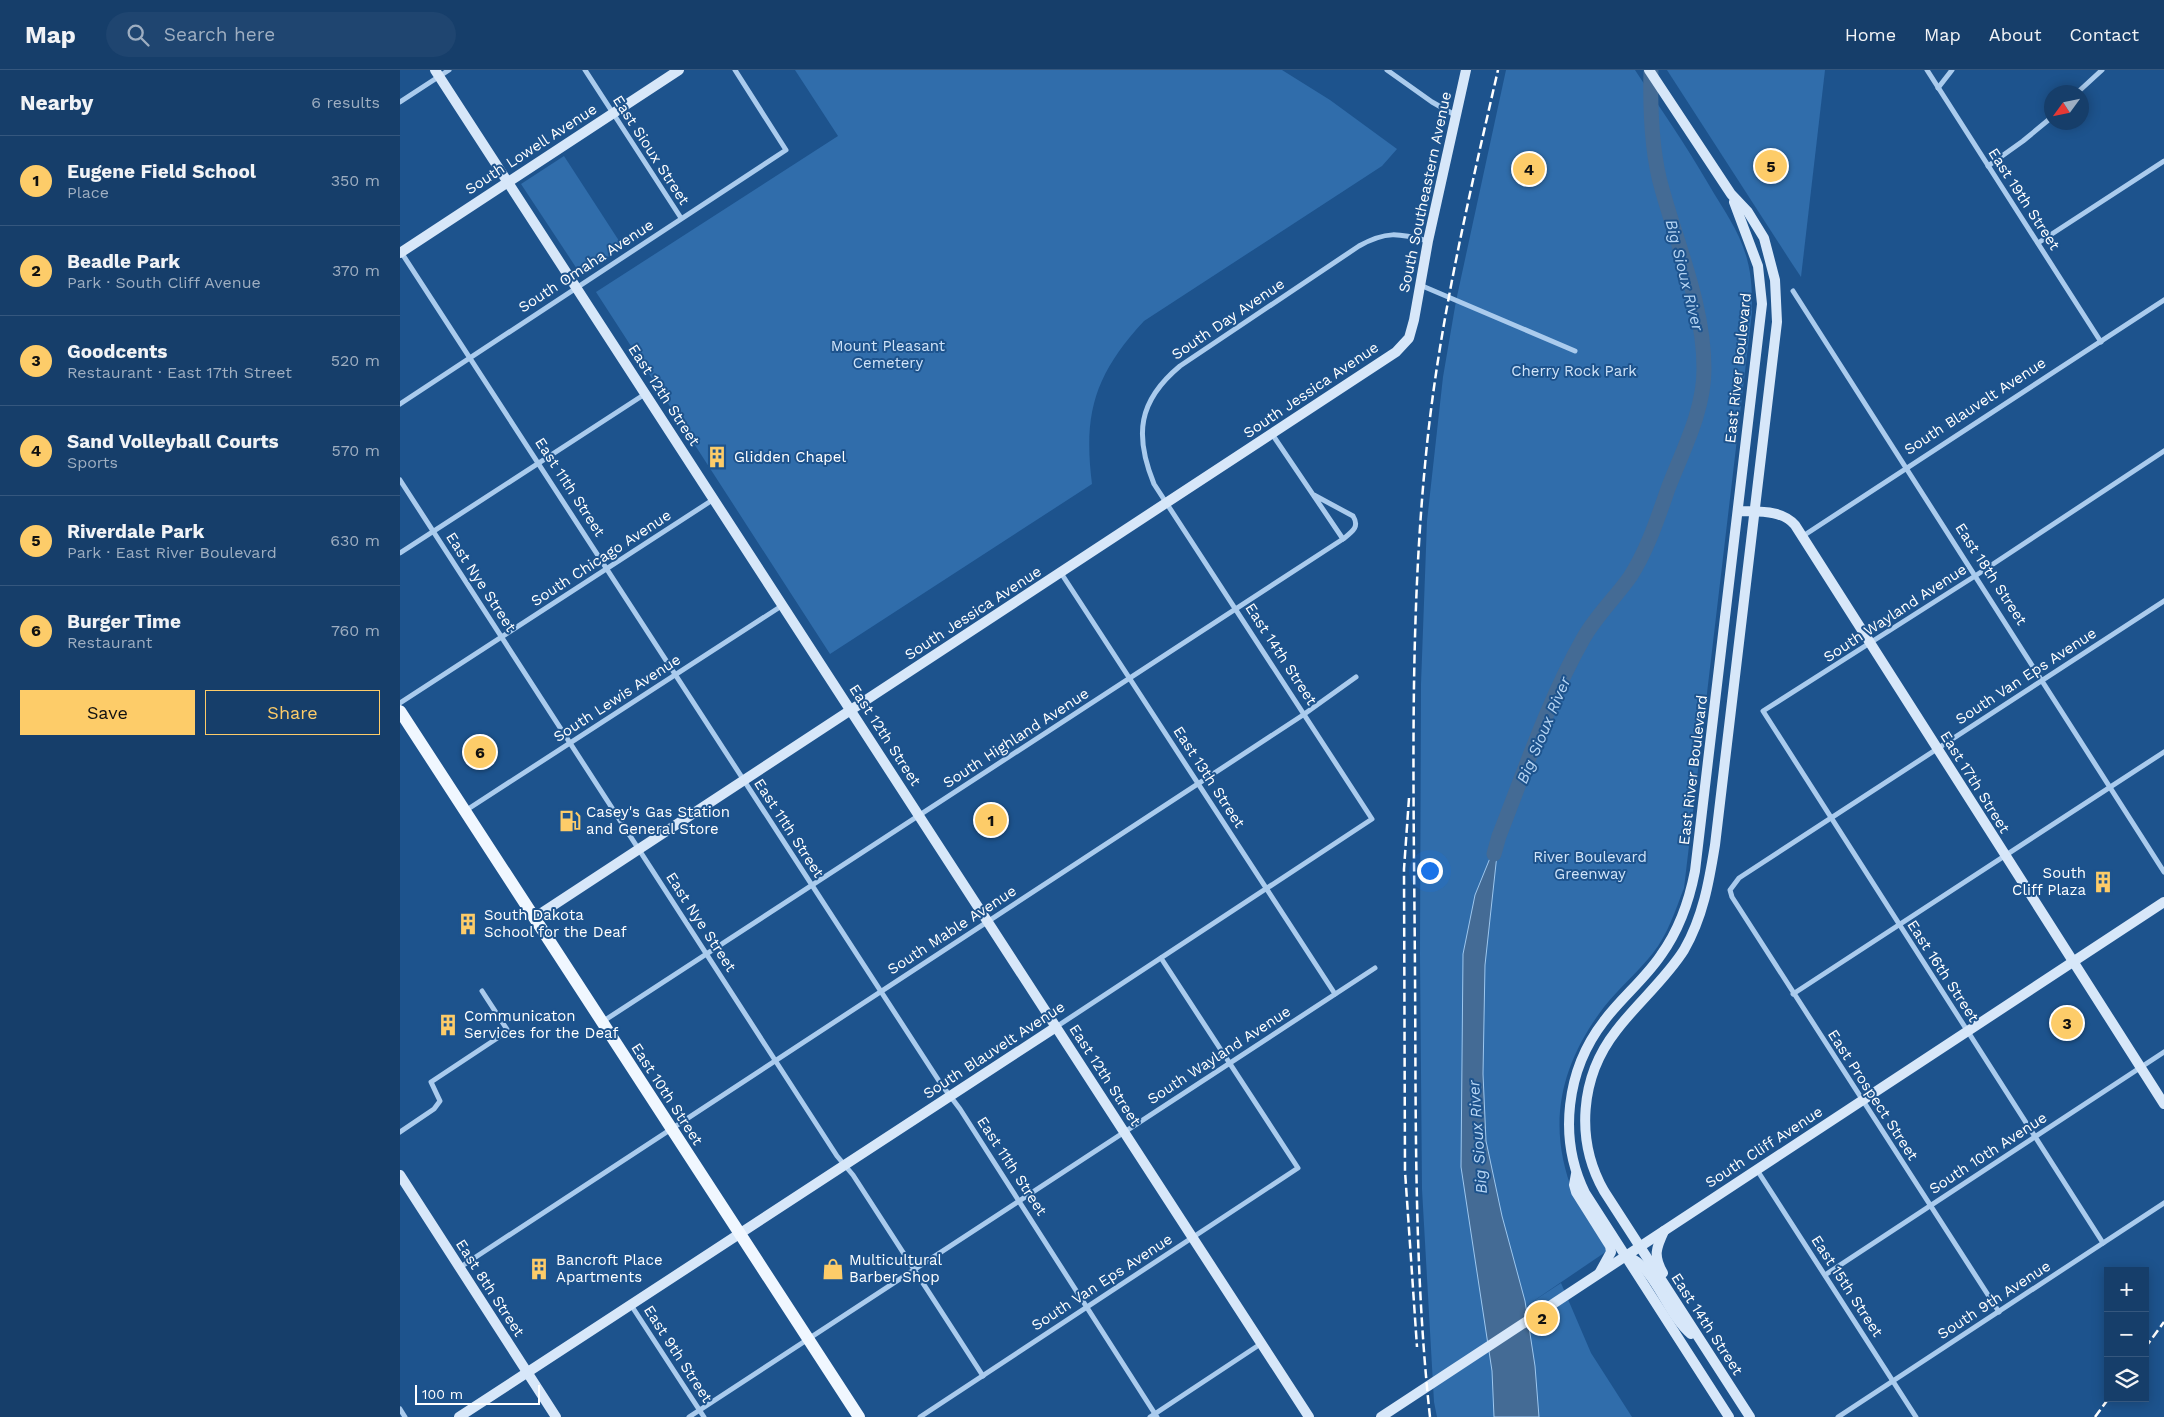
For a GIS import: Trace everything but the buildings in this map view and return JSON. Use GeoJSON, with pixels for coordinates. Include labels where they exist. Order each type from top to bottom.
{"type":"FeatureCollection","features":[{"type":"Feature","properties":{"kind":"main road","name":"East 10th Street"},"geometry":{"type":"LineString","coordinates":[[400,711],[859,1417]]}},
{"type":"Feature","properties":{"kind":"street"},"geometry":{"type":"LineString","coordinates":[[400,102],[437,73],[449,70]]}},
{"type":"Feature","properties":{"kind":"street","name":"East Sioux Street"},"geometry":{"type":"LineString","coordinates":[[585,70],[681,218]]}},
{"type":"Feature","properties":{"kind":"street","name":"South Lowell Avenue"},"geometry":{"type":"LineString","coordinates":[[401,252],[679,70]]}},
{"type":"Feature","properties":{"kind":"street","name":"South Omaha Avenue"},"geometry":{"type":"LineString","coordinates":[[400,404],[786,150],[735,70]]}},
{"type":"Feature","properties":{"kind":"street"},"geometry":{"type":"LineString","coordinates":[[1387,70],[1432,102],[1456,115]]}},
{"type":"Feature","properties":{"kind":"street","name":"South Southeastern Avenue"},"geometry":{"type":"LineString","coordinates":[[1414,320],[1428,241],[1466,70]]}},
{"type":"Feature","properties":{"kind":"street"},"geometry":{"type":"LineString","coordinates":[[1649,70],[1731,194]]}},
{"type":"Feature","properties":{"kind":"street","name":"East 19th Street"},"geometry":{"type":"LineString","coordinates":[[1927,70],[2101,342]]}},
{"type":"Feature","properties":{"kind":"street"},"geometry":{"type":"LineString","coordinates":[[1938,88],[1952,70]]}},
{"type":"Feature","properties":{"kind":"street"},"geometry":{"type":"LineString","coordinates":[[2086,85],[2102,70]]}},
{"type":"Feature","properties":{"kind":"street","name":"East 12th Street"},"geometry":{"type":"LineString","coordinates":[[437,73],[1309,1417]]}},
{"type":"Feature","properties":{"kind":"street"},"geometry":{"type":"LineString","coordinates":[[1988,166],[2044,124]]}},
{"type":"Feature","properties":{"kind":"street"},"geometry":{"type":"LineString","coordinates":[[2038,244],[2164,161]]}},
{"type":"Feature","properties":{"kind":"street","name":"East River Boulevard"},"geometry":{"type":"LineString","coordinates":[[1626,1256],[1592,1204],[1576,1174],[1570,1149],[1571,1096],[1586,1050],[1608,1015],[1661,956],[1680,923],[1691,892],[1700,843],[1762,292],[1755,254],[1731,194]]}},
{"type":"Feature","properties":{"kind":"street","name":"East River Boulevard"},"geometry":{"type":"LineString","coordinates":[[1639,1247],[1604,1191],[1593,1168],[1585,1129],[1586,1098],[1594,1070],[1607,1043],[1674,965],[1694,930],[1706,895],[1715,845],[1756,512],[1777,322],[1777,293],[1764,238],[1748,212],[1731,194]]}},
{"type":"Feature","properties":{"kind":"street","name":"South Day Avenue"},"geometry":{"type":"LineString","coordinates":[[1166,504],[1154,484],[1145,461],[1141,443],[1142,424],[1157,389],[1168,376],[1374,238],[1399,234],[1428,241]]}},
{"type":"Feature","properties":{"kind":"street","name":"East 11th Street"},"geometry":{"type":"LineString","coordinates":[[401,252],[608,568],[880,992],[1020,1202],[1154,1416]]}},
{"type":"Feature","properties":{"kind":"street"},"geometry":{"type":"LineString","coordinates":[[1420,285],[1576,351]]}},
{"type":"Feature","properties":{"kind":"street","name":"East 18th Street"},"geometry":{"type":"LineString","coordinates":[[1793,291],[2164,872]]}},
{"type":"Feature","properties":{"kind":"street","name":"South Blauvelt Avenue"},"geometry":{"type":"LineString","coordinates":[[1803,536],[2164,300]]}},
{"type":"Feature","properties":{"kind":"street","name":"South Jessica Avenue"},"geometry":{"type":"LineString","coordinates":[[534,918],[1396,352],[1409,338],[1414,320]]}},
{"type":"Feature","properties":{"kind":"street"},"geometry":{"type":"LineString","coordinates":[[400,553],[646,394]]}},
{"type":"Feature","properties":{"kind":"street"},"geometry":{"type":"LineString","coordinates":[[1272,434],[1343,539],[1356,528],[1356,521],[1353,516],[1314,495]]}},
{"type":"Feature","properties":{"kind":"street","name":"South Wayland Avenue"},"geometry":{"type":"LineString","coordinates":[[1763,711],[1975,576],[2164,451]]}},
{"type":"Feature","properties":{"kind":"street","name":"East Nye Street"},"geometry":{"type":"LineString","coordinates":[[400,480],[706,954],[983,1376]]}},
{"type":"Feature","properties":{"kind":"street","name":"South Chicago Avenue"},"geometry":{"type":"LineString","coordinates":[[400,703],[714,499]]}},
{"type":"Feature","properties":{"kind":"street","name":"East 14th Street"},"geometry":{"type":"LineString","coordinates":[[1166,504],[1372,820]]}},
{"type":"Feature","properties":{"kind":"street","name":"East 17th Street"},"geometry":{"type":"LineString","coordinates":[[1738,511],[1785,516],[1803,536],[2004,856],[2164,1104]]}},
{"type":"Feature","properties":{"kind":"street","name":"South Highland Avenue"},"geometry":{"type":"LineString","coordinates":[[602,1022],[1343,539]]}},
{"type":"Feature","properties":{"kind":"street","name":"East 13th Street"},"geometry":{"type":"LineString","coordinates":[[1061,573],[1335,994]]}},
{"type":"Feature","properties":{"kind":"street","name":"South Van Eps Avenue"},"geometry":{"type":"LineString","coordinates":[[1730,890],[1740,878],[2164,601]]}},
{"type":"Feature","properties":{"kind":"street","name":"South Lewis Avenue"},"geometry":{"type":"LineString","coordinates":[[464,812],[783,605]]}},
{"type":"Feature","properties":{"kind":"street","name":"South Mable Avenue"},"geometry":{"type":"LineString","coordinates":[[459,1268],[1303,715],[1356,678]]}},
{"type":"Feature","properties":{"kind":"street","name":"East 16th Street"},"geometry":{"type":"LineString","coordinates":[[1763,711],[2034,1138],[2103,1243]]}},
{"type":"Feature","properties":{"kind":"street"},"geometry":{"type":"LineString","coordinates":[[1793,994],[2164,752]]}},
{"type":"Feature","properties":{"kind":"street","name":"South Blauvelt Avenue"},"geometry":{"type":"LineString","coordinates":[[459,1417],[1372,820]]}},
{"type":"Feature","properties":{"kind":"street","name":"East Prospect Street"},"geometry":{"type":"LineString","coordinates":[[1730,890],[1732,898],[1793,994],[1999,1312]]}},
{"type":"Feature","properties":{"kind":"street","name":"South Cliff Avenue"},"geometry":{"type":"LineString","coordinates":[[1381,1417],[2164,902]]}},
{"type":"Feature","properties":{"kind":"street"},"geometry":{"type":"LineString","coordinates":[[1161,958],[1230,1062]]}},
{"type":"Feature","properties":{"kind":"street","name":"South Wayland Avenue"},"geometry":{"type":"LineString","coordinates":[[689,1417],[1376,968]]}},
{"type":"Feature","properties":{"kind":"street"},"geometry":{"type":"LineString","coordinates":[[400,1132],[434,1109],[440,1101],[431,1082],[508,1031],[482,991]]}},
{"type":"Feature","properties":{"kind":"street","name":"South 10th Avenue"},"geometry":{"type":"LineString","coordinates":[[1825,1275],[2164,1052]]}},
{"type":"Feature","properties":{"kind":"street","name":"South Van Eps Avenue"},"geometry":{"type":"LineString","coordinates":[[920,1417],[1298,1168],[1230,1062]]}},
{"type":"Feature","properties":{"kind":"street"},"geometry":{"type":"LineString","coordinates":[[1570,1149],[1578,1158],[1588,1184],[1620,1237],[1629,1246],[1639,1247]]}},
{"type":"Feature","properties":{"kind":"street","name":"East 15th Street"},"geometry":{"type":"LineString","coordinates":[[1757,1170],[1916,1417]]}},
{"type":"Feature","properties":{"kind":"street"},"geometry":{"type":"LineString","coordinates":[[1576,1174],[1574,1185],[1576,1192],[1610,1249],[1599,1274]]}},
{"type":"Feature","properties":{"kind":"street","name":"East 8th Street"},"geometry":{"type":"LineString","coordinates":[[400,1175],[556,1417]]}},
{"type":"Feature","properties":{"kind":"street","name":"South 9th Avenue"},"geometry":{"type":"LineString","coordinates":[[1838,1417],[2164,1203]]}},
{"type":"Feature","properties":{"kind":"street"},"geometry":{"type":"LineString","coordinates":[[1664,1231],[1655,1248],[1655,1258],[1694,1320],[1699,1339]]}},
{"type":"Feature","properties":{"kind":"street","name":"East 14th Street"},"geometry":{"type":"LineString","coordinates":[[1639,1247],[1750,1417]]}},
{"type":"Feature","properties":{"kind":"street"},"geometry":{"type":"LineString","coordinates":[[1626,1256],[1635,1260],[1644,1268],[1682,1326],[1699,1339]]}},
{"type":"Feature","properties":{"kind":"street"},"geometry":{"type":"LineString","coordinates":[[1626,1256],[1729,1417]]}},
{"type":"Feature","properties":{"kind":"street","name":"East 9th Street"},"geometry":{"type":"LineString","coordinates":[[632,1305],[704,1417]]}},
{"type":"Feature","properties":{"kind":"street"},"geometry":{"type":"LineString","coordinates":[[1154,1416],[1262,1343]]}},
{"type":"Feature","properties":{"kind":"street"},"geometry":{"type":"LineString","coordinates":[[400,1409],[405,1417]]}},
{"type":"Feature","properties":{"kind":"green space","name":"Mount Pleasant Cemetery"},"geometry":{"type":"Polygon","coordinates":[[[795,70],[1282,70],[1330,100],[1397,149],[1382,166],[1144,321],[1127,340],[1114,359],[1096,396],[1089,436],[1092,484],[830,654],[596,292],[838,136],[795,70]]]}},
{"type":"Feature","properties":{"kind":"green space"},"geometry":{"type":"Polygon","coordinates":[[[1506,70],[1635,70],[1731,221],[1744,249],[1750,272],[1752,312],[1684,888],[1671,922],[1658,946],[1604,1007],[1589,1029],[1577,1051],[1562,1097],[1560,1120],[1561,1145],[1565,1169],[1577,1202],[1607,1251],[1526,1306],[1561,1283],[1591,1353],[1632,1417],[1437,1417],[1434,1402],[1422,1189],[1420,955],[1421,684],[1427,521],[1443,377],[1456,301],[1506,70]],[[1699,402],[1671,479],[1694,422],[1699,402]],[[1574,661],[1544,722],[1511,807],[1574,661]]]}},
{"type":"Feature","properties":{"kind":"green space"},"geometry":{"type":"Polygon","coordinates":[[[1667,70],[1825,70],[1801,277],[1791,262],[1667,70]]]}},
{"type":"Feature","properties":{"kind":"green space"},"geometry":{"type":"Polygon","coordinates":[[[564,156],[623,247],[581,275],[521,184],[564,156]]]}},
{"type":"Feature","properties":{"kind":"water"},"geometry":{"type":"Polygon","coordinates":[[[1499,836],[1485,965],[1483,1074],[1486,1141],[1502,1216],[1525,1301],[1535,1366],[1539,1417],[1494,1417],[1492,1371],[1461,1167],[1463,954],[1475,895],[1499,836]]]}},
{"type":"Feature","properties":{"kind":"waterway","name":"Big Sioux River"},"geometry":{"type":"LineString","coordinates":[[1494,854],[1499,836],[1538,736],[1570,663],[1594,623],[1630,577],[1647,544],[1692,429],[1701,399],[1704,369],[1700,323],[1689,278],[1658,175],[1652,130],[1651,70]]}},
{"type":"Feature","properties":{"kind":"railway"},"geometry":{"type":"LineString","coordinates":[[1430,1417],[1418,1251],[1416,1141],[1414,720],[1420,528],[1430,415],[1445,316],[1498,70]]}},
{"type":"Feature","properties":{"kind":"railway"},"geometry":{"type":"LineString","coordinates":[[1409,798],[1404,869],[1405,1171],[1417,1347]]}},
{"type":"Feature","properties":{"kind":"railway"},"geometry":{"type":"LineString","coordinates":[[2149,1343],[2164,1322]]}},
{"type":"Feature","properties":{"kind":"railway"},"geometry":{"type":"LineString","coordinates":[[2095,1417],[2106,1402]]}},
{"type":"Feature","properties":{"kind":"place","name":"Riverdale Park"},"geometry":{"type":"Point","coordinates":[1771,166]}},
{"type":"Feature","properties":{"kind":"place","name":"Sand Volleyball Courts"},"geometry":{"type":"Point","coordinates":[1529,169]}},
{"type":"Feature","properties":{"kind":"place","name":"Glidden Chapel"},"geometry":{"type":"Point","coordinates":[717,457]}},
{"type":"Feature","properties":{"kind":"place","name":"Burger Time"},"geometry":{"type":"Point","coordinates":[480,752]}},
{"type":"Feature","properties":{"kind":"place","name":"Eugene Field School"},"geometry":{"type":"Point","coordinates":[991,820]}},
{"type":"Feature","properties":{"kind":"place","name":"Casey's Gas Station and General Store"},"geometry":{"type":"Point","coordinates":[570,821]}},
{"type":"Feature","properties":{"kind":"place","name":"South Cliff Plaza"},"geometry":{"type":"Point","coordinates":[2103,882]}},
{"type":"Feature","properties":{"kind":"place","name":"South Dakota School for the Deaf"},"geometry":{"type":"Point","coordinates":[468,924]}},
{"type":"Feature","properties":{"kind":"place","name":"Goodcents"},"geometry":{"type":"Point","coordinates":[2067,1023]}},
{"type":"Feature","properties":{"kind":"place","name":"Communicaton Services for the Deaf"},"geometry":{"type":"Point","coordinates":[448,1025]}},
{"type":"Feature","properties":{"kind":"place","name":"Bancroft Place Apartments"},"geometry":{"type":"Point","coordinates":[539,1269]}},
{"type":"Feature","properties":{"kind":"place","name":"Multicultural Barber Shop"},"geometry":{"type":"Point","coordinates":[833,1269]}},
{"type":"Feature","properties":{"kind":"place","name":"Beadle Park"},"geometry":{"type":"Point","coordinates":[1542,1318]}},
{"type":"Feature","properties":{"kind":"park label","name":"Cherry Rock Park"},"geometry":{"type":"Point","coordinates":[1574,371]}},
{"type":"Feature","properties":{"kind":"park label","name":"River Boulevard Greenway"},"geometry":{"type":"Point","coordinates":[1590,866]}}]}
